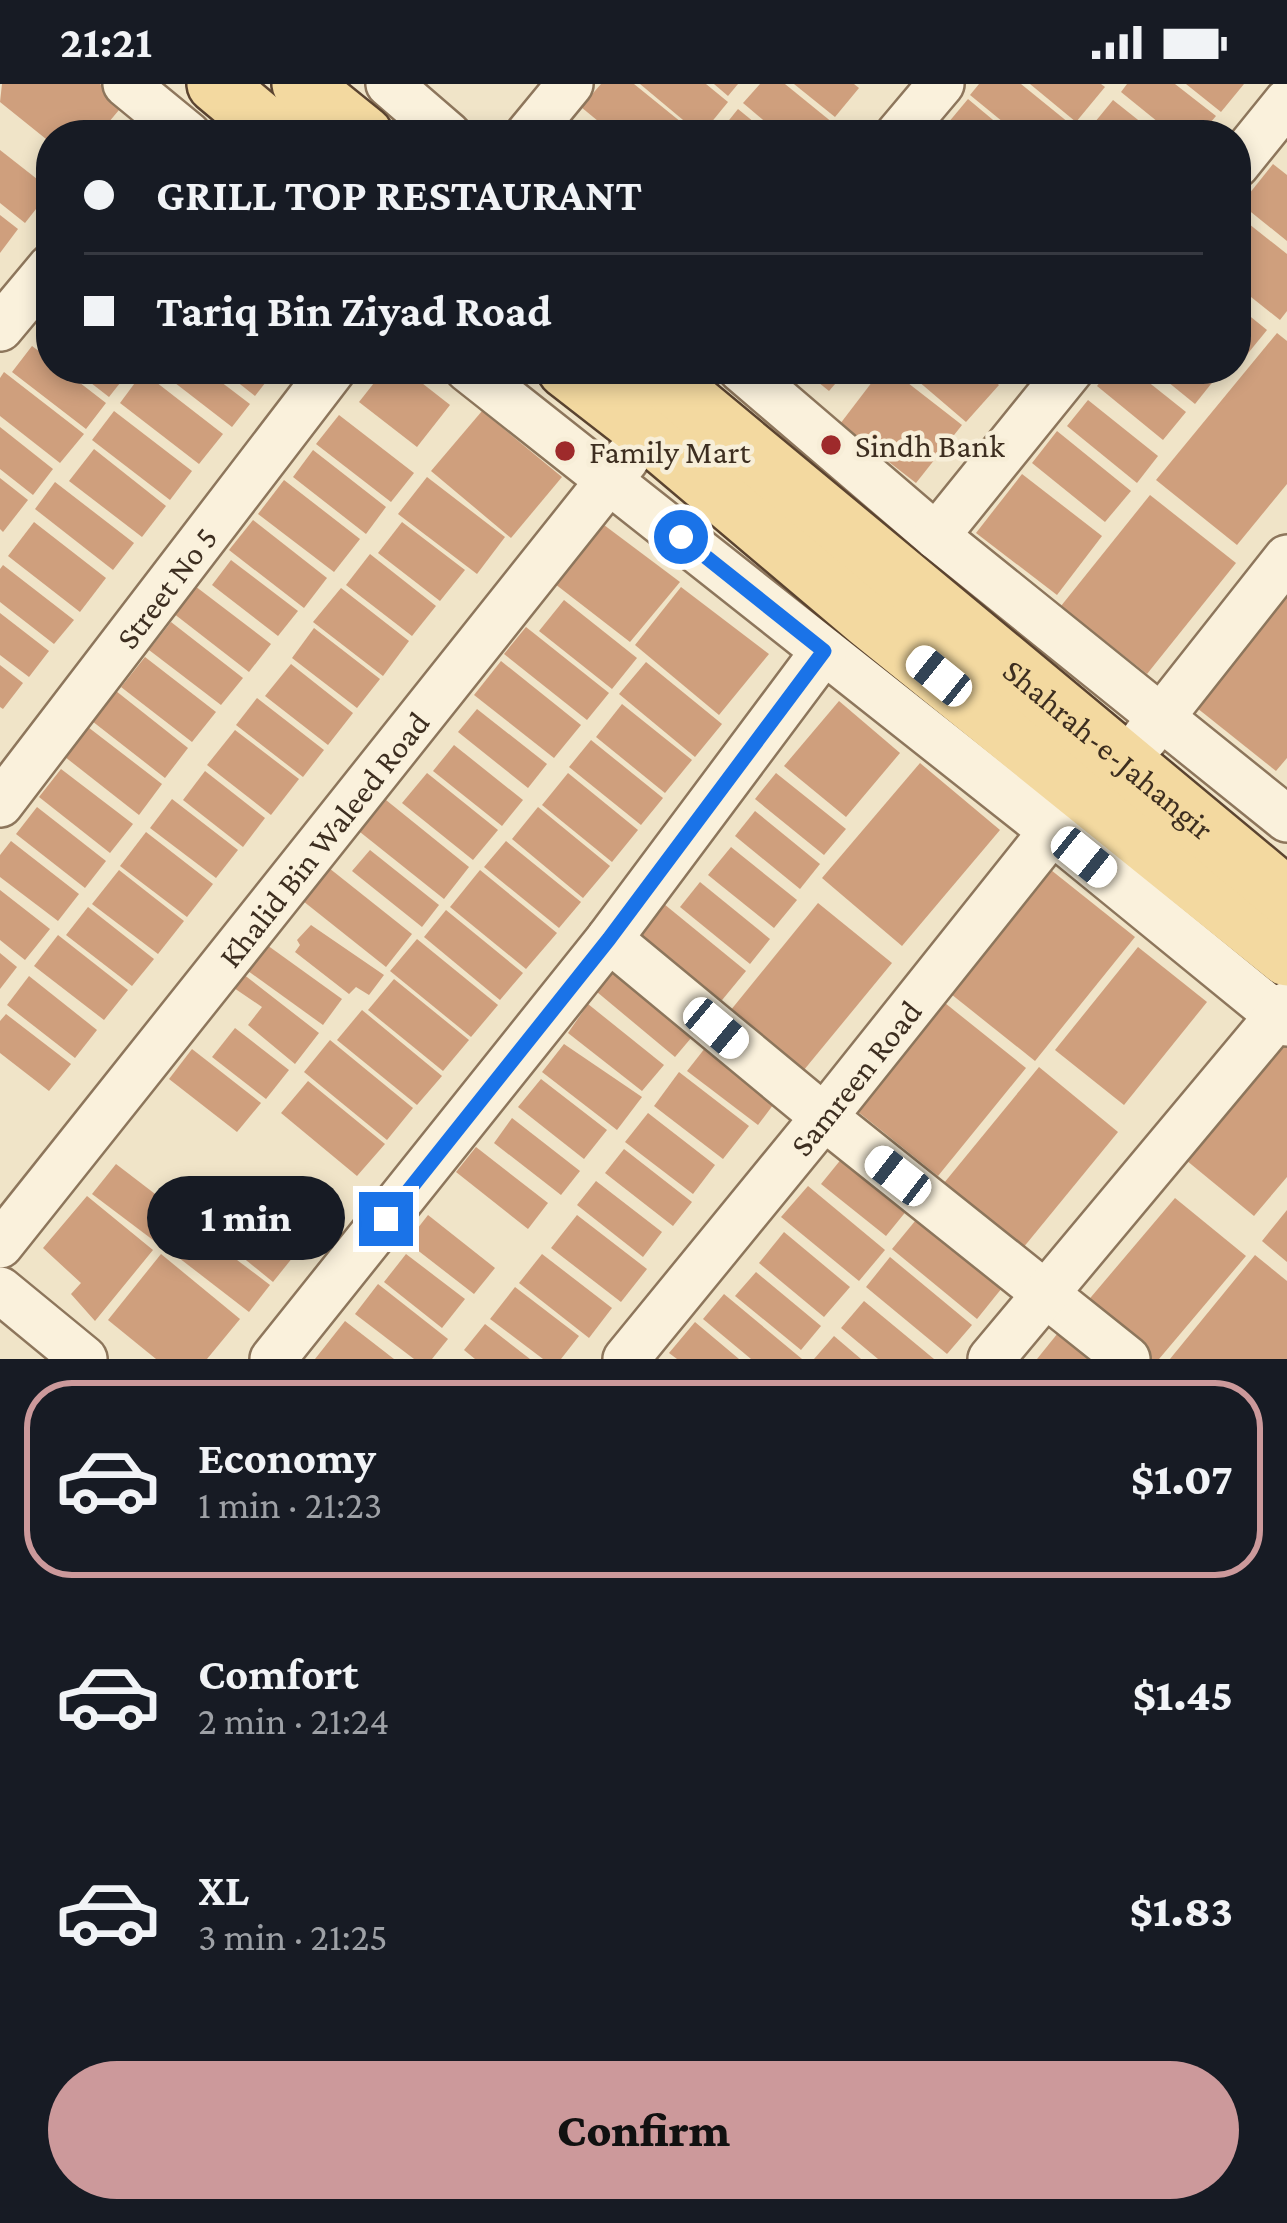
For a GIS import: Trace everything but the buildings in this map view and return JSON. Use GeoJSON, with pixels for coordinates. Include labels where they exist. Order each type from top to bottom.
{"type":"FeatureCollection","features":[{"type":"Feature","properties":{"kind":"main road"},"geometry":{"type":"LineString","coordinates":[[216,84],[259,120]]}},
{"type":"Feature","properties":{"kind":"main road"},"geometry":{"type":"LineString","coordinates":[[301,84],[345,120]]}},
{"type":"Feature","properties":{"kind":"main road","name":"Shahrah-e-Jahangir"},"geometry":{"type":"LineString","coordinates":[[640,384],[670,390],[867,618],[1287,897]]}},
{"type":"Feature","properties":{"kind":"main road","name":"Shahrah-e-Jahangir"},"geometry":{"type":"LineString","coordinates":[[1105,776],[1287,957]]}},
{"type":"Feature","properties":{"kind":"street"},"geometry":{"type":"LineString","coordinates":[[127,84],[164,120]]}},
{"type":"Feature","properties":{"kind":"street"},"geometry":{"type":"LineString","coordinates":[[181,120],[204,84]]}},
{"type":"Feature","properties":{"kind":"street"},"geometry":{"type":"LineString","coordinates":[[389,84],[431,120]]}},
{"type":"Feature","properties":{"kind":"street"},"geometry":{"type":"LineString","coordinates":[[540,120],[570,84]]}},
{"type":"Feature","properties":{"kind":"street"},"geometry":{"type":"LineString","coordinates":[[911,120],[941,84]]}},
{"type":"Feature","properties":{"kind":"street"},"geometry":{"type":"LineString","coordinates":[[1251,146],[1287,102]]}},
{"type":"Feature","properties":{"kind":"street"},"geometry":{"type":"LineString","coordinates":[[0,328],[36,284]]}},
{"type":"Feature","properties":{"kind":"street","name":"Street No 5"},"geometry":{"type":"LineString","coordinates":[[0,804],[322,384]]}},
{"type":"Feature","properties":{"kind":"street"},"geometry":{"type":"LineString","coordinates":[[487,384],[824,651],[1105,776],[1287,819]]}},
{"type":"Feature","properties":{"kind":"street"},"geometry":{"type":"LineString","coordinates":[[759,384],[936,536],[1105,776],[1284,1014],[992,1359]]}},
{"type":"Feature","properties":{"kind":"street"},"geometry":{"type":"LineString","coordinates":[[936,536],[1059,384]]}},
{"type":"Feature","properties":{"kind":"street","name":"Khalid Bin Waleed Road"},"geometry":{"type":"LineString","coordinates":[[0,1245],[609,480],[670,390]]}},
{"type":"Feature","properties":{"kind":"street","name":"Samreen Road"},"geometry":{"type":"LineString","coordinates":[[626,1359],[1287,558]]}},
{"type":"Feature","properties":{"kind":"street"},"geometry":{"type":"LineString","coordinates":[[274,1359],[609,939],[824,651]]}},
{"type":"Feature","properties":{"kind":"street"},"geometry":{"type":"LineString","coordinates":[[609,939],[1127,1359]]}},
{"type":"Feature","properties":{"kind":"street"},"geometry":{"type":"LineString","coordinates":[[0,1290],[84,1359]]}},
{"type":"Feature","properties":{"kind":"place","name":"Sindh Bank"},"geometry":{"type":"Point","coordinates":[831,445]}},
{"type":"Feature","properties":{"kind":"place","name":"Family Mart"},"geometry":{"type":"Point","coordinates":[565,451]}},
{"type":"Feature","properties":{"kind":"route"},"geometry":{"type":"LineString","coordinates":[[386,1219],[609,939],[824,651],[681,537]]}}]}
